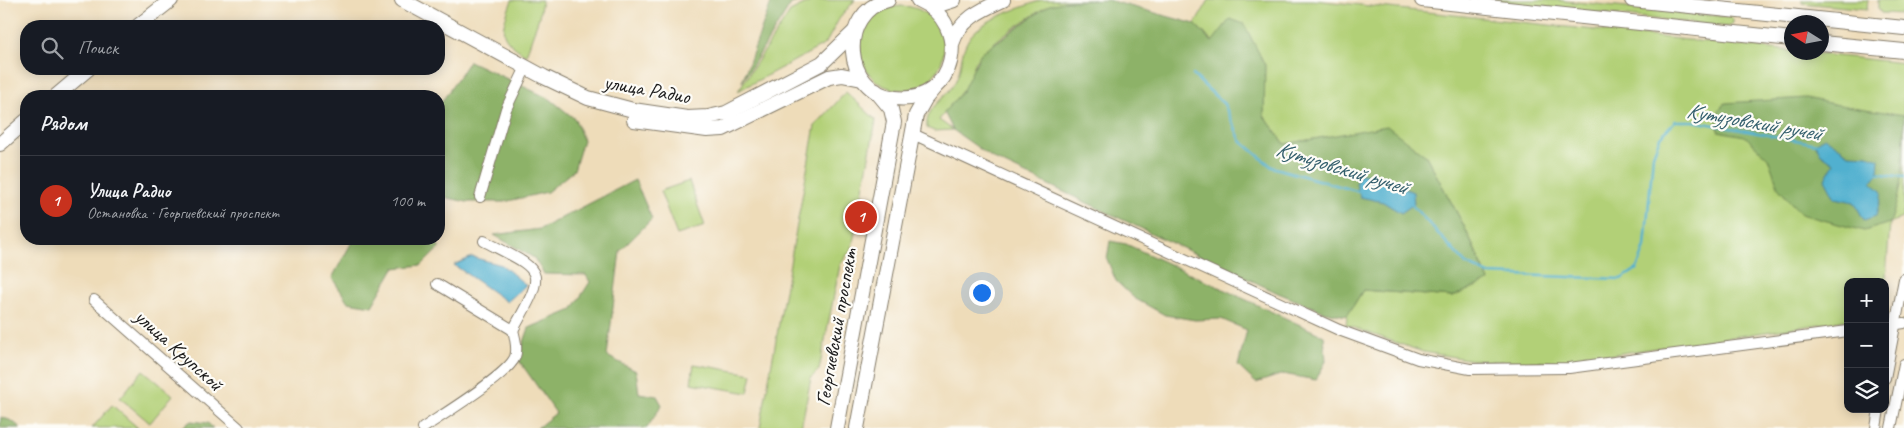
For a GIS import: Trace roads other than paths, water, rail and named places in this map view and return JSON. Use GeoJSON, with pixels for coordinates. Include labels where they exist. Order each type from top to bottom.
{"type":"FeatureCollection","features":[{"type":"Feature","properties":{"kind":"main road"},"geometry":{"type":"LineString","coordinates":[[146,20],[171,0]]}},
{"type":"Feature","properties":{"kind":"main road","name":"улица Радио"},"geometry":{"type":"LineString","coordinates":[[402,0],[438,20]]}},
{"type":"Feature","properties":{"kind":"main road"},"geometry":{"type":"LineString","coordinates":[[425,0],[429,15]]}},
{"type":"Feature","properties":{"kind":"main road"},"geometry":{"type":"LineString","coordinates":[[952,44],[956,33],[970,18],[1003,0]]}},
{"type":"Feature","properties":{"kind":"main road"},"geometry":{"type":"LineString","coordinates":[[1422,0],[1784,39]]}},
{"type":"Feature","properties":{"kind":"main road"},"geometry":{"type":"LineString","coordinates":[[1632,0],[1904,28]]}},
{"type":"Feature","properties":{"kind":"main road","name":"улица Радио"},"geometry":{"type":"LineString","coordinates":[[445,24],[588,98],[652,114],[687,118],[717,115],[822,63],[854,32],[864,16],[883,1]]}},
{"type":"Feature","properties":{"kind":"main road"},"geometry":{"type":"LineString","coordinates":[[922,2],[942,17],[947,25],[952,44]]}},
{"type":"Feature","properties":{"kind":"main road"},"geometry":{"type":"LineString","coordinates":[[922,2],[935,6],[949,2]]}},
{"type":"Feature","properties":{"kind":"main road"},"geometry":{"type":"LineString","coordinates":[[854,32],[852,54],[857,71],[862,79],[876,91],[888,97],[906,98],[924,93],[940,81]]}},
{"type":"Feature","properties":{"kind":"main road","name":"Георгиевский проспект"},"geometry":{"type":"LineString","coordinates":[[857,428],[918,111],[950,64],[952,44]]}},
{"type":"Feature","properties":{"kind":"main road"},"geometry":{"type":"LineString","coordinates":[[1829,44],[1904,52]]}},
{"type":"Feature","properties":{"kind":"main road"},"geometry":{"type":"LineString","coordinates":[[63,90],[81,75]]}},
{"type":"Feature","properties":{"kind":"main road"},"geometry":{"type":"LineString","coordinates":[[588,98],[634,120],[707,130],[723,129],[829,77],[842,75],[862,79]]}},
{"type":"Feature","properties":{"kind":"main road","name":"Георгиевский проспект"},"geometry":{"type":"LineString","coordinates":[[837,428],[894,122],[891,109],[876,91]]}},
{"type":"Feature","properties":{"kind":"main road"},"geometry":{"type":"LineString","coordinates":[[0,144],[20,126]]}},
{"type":"Feature","properties":{"kind":"street"},"geometry":{"type":"LineString","coordinates":[[480,197],[506,109],[526,67]]}},
{"type":"Feature","properties":{"kind":"street"},"geometry":{"type":"LineString","coordinates":[[913,134],[1340,330],[1418,359],[1470,369],[1569,368],[1844,332]]}},
{"type":"Feature","properties":{"kind":"street"},"geometry":{"type":"LineString","coordinates":[[423,428],[474,394],[510,365],[516,354],[513,330],[536,285],[536,274],[531,267],[521,260],[484,241]]}},
{"type":"Feature","properties":{"kind":"street"},"geometry":{"type":"LineString","coordinates":[[1887,368],[1904,279]]}},
{"type":"Feature","properties":{"kind":"street"},"geometry":{"type":"LineString","coordinates":[[437,284],[513,330]]}},
{"type":"Feature","properties":{"kind":"street","name":"улица Крупской"},"geometry":{"type":"LineString","coordinates":[[94,300],[238,428]]}},
{"type":"Feature","properties":{"kind":"street"},"geometry":{"type":"LineString","coordinates":[[1891,428],[1904,364]]}},
{"type":"Feature","properties":{"kind":"street"},"geometry":{"type":"LineString","coordinates":[[1876,428],[1878,413]]}},
{"type":"Feature","properties":{"kind":"water"},"geometry":{"type":"Polygon","coordinates":[[[1824,137],[1849,154],[1868,155],[1879,159],[1878,174],[1871,182],[1882,192],[1876,216],[1864,220],[1854,202],[1835,198],[1825,179],[1834,163],[1821,154],[1815,144],[1824,137]]]}},
{"type":"Feature","properties":{"kind":"water"},"geometry":{"type":"Polygon","coordinates":[[[1360,174],[1374,176],[1413,192],[1414,204],[1401,213],[1383,202],[1360,197],[1356,184],[1360,174]]]}},
{"type":"Feature","properties":{"kind":"water"},"geometry":{"type":"Polygon","coordinates":[[[472,257],[502,265],[526,285],[507,302],[454,265],[472,257]]]}},
{"type":"Feature","properties":{"kind":"waterway","name":"Кутузовский ручей"},"geometry":{"type":"LineString","coordinates":[[1193,75],[1224,104],[1241,141],[1272,167],[1360,192]]}},
{"type":"Feature","properties":{"kind":"waterway","name":"Кутузовский ручей"},"geometry":{"type":"LineString","coordinates":[[1411,204],[1466,264],[1489,274],[1621,279],[1637,269],[1645,247],[1653,155],[1660,137],[1675,121],[1693,121],[1817,144]]}},
{"type":"Feature","properties":{"kind":"waterway","name":"Кутузовский ручей"},"geometry":{"type":"LineString","coordinates":[[1876,173],[1904,177]]}},
{"type":"Feature","properties":{"kind":"place","name":"Улица Радио"},"geometry":{"type":"Point","coordinates":[861,217]}}]}
